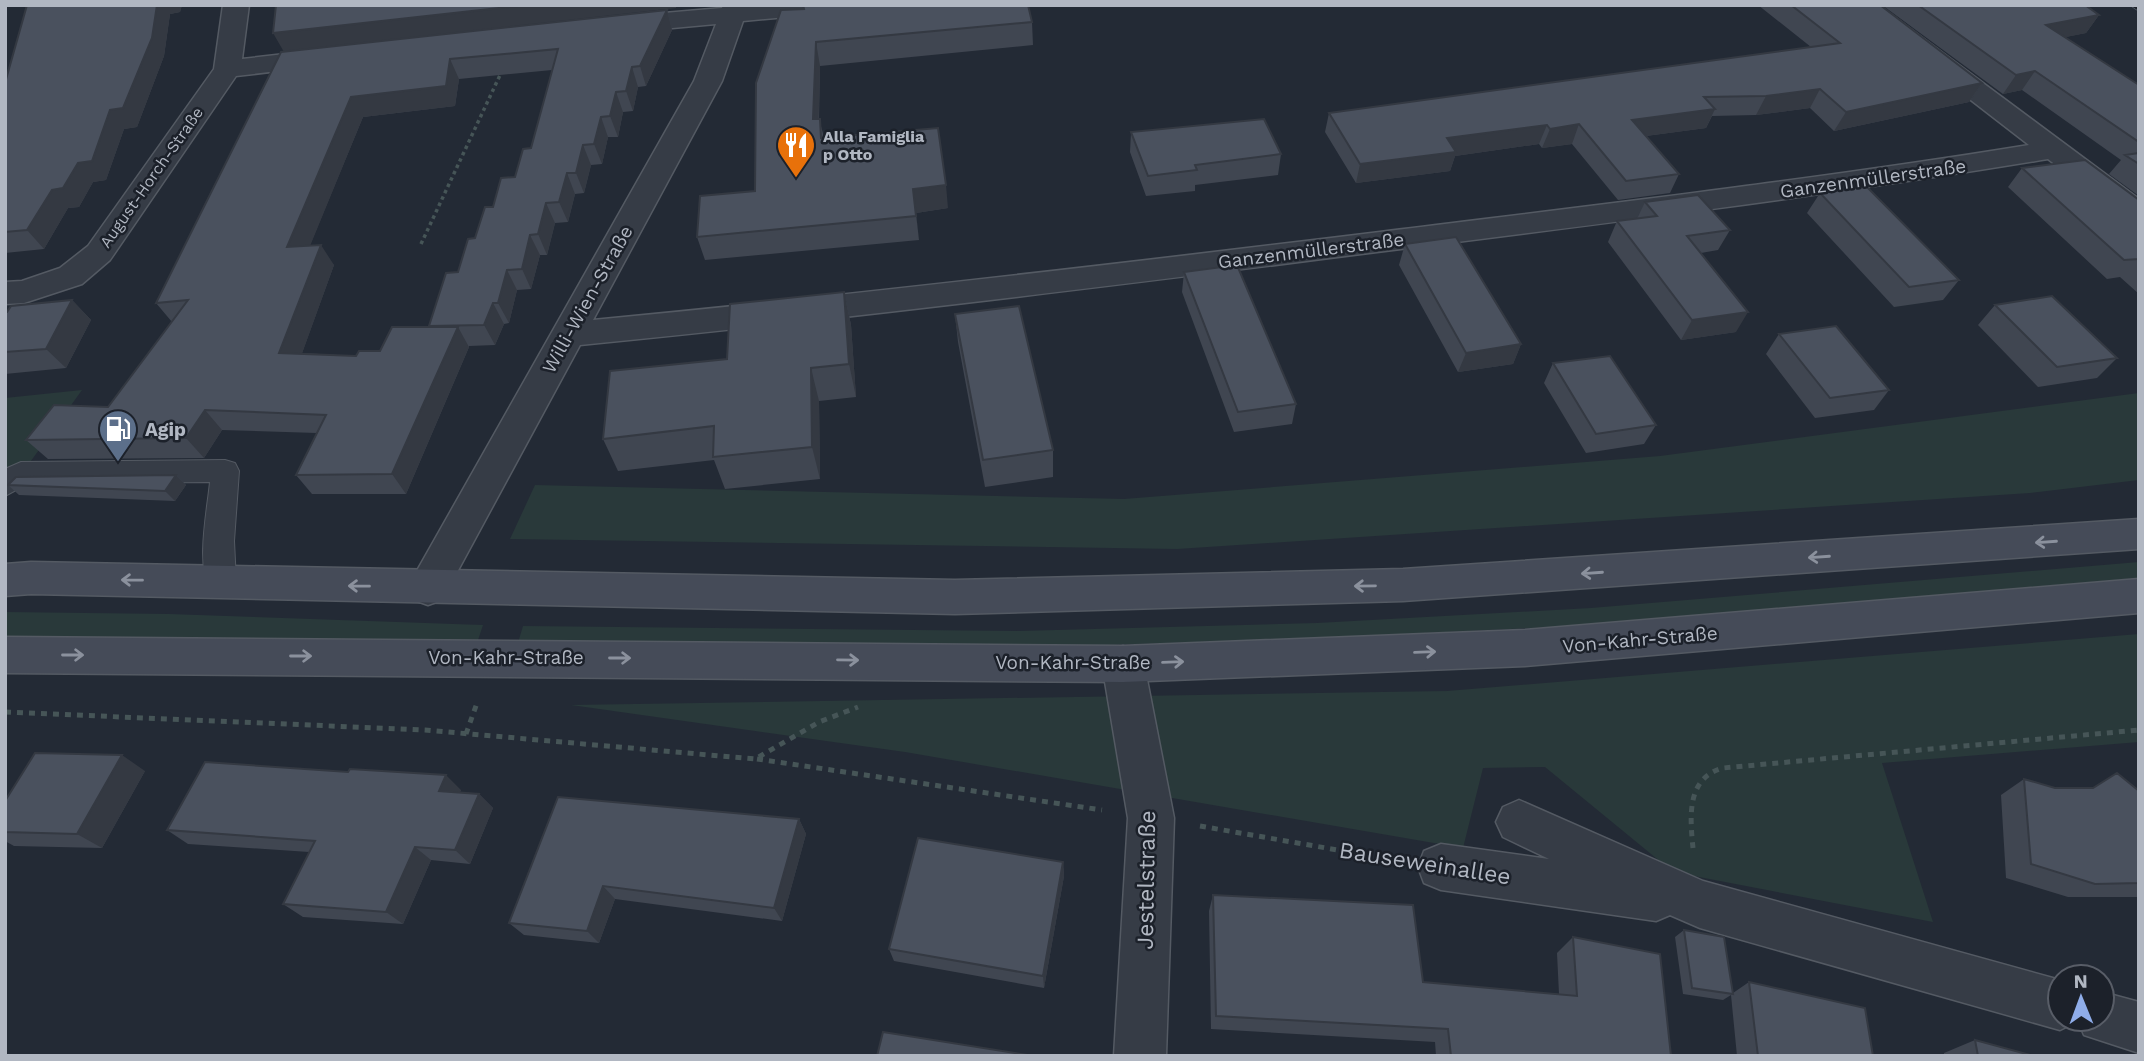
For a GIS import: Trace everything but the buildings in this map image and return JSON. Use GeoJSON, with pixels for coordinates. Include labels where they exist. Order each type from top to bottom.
{"type":"FeatureCollection","features":[{"type":"Feature","properties":{"kind":"main road"},"geometry":{"type":"LineString","coordinates":[[5,580],[955,597],[1403,585],[2139,534]]}},
{"type":"Feature","properties":{"kind":"main road","name":"Von-Kahr-Straße"},"geometry":{"type":"LineString","coordinates":[[5,655],[1124,664],[1525,648],[2139,596]]}},
{"type":"Feature","properties":{"kind":"street","name":"August-Horch-Straße"},"geometry":{"type":"LineString","coordinates":[[5,293],[24,292],[71,276],[99,253],[227,69],[236,5]]}},
{"type":"Feature","properties":{"kind":"street"},"geometry":{"type":"LineString","coordinates":[[598,28],[735,9],[832,5]]}},
{"type":"Feature","properties":{"kind":"street"},"geometry":{"type":"LineString","coordinates":[[1861,5],[2139,214]]}},
{"type":"Feature","properties":{"kind":"street","name":"Willi-Wien-Straße"},"geometry":{"type":"LineString","coordinates":[[428,588],[708,81],[735,9]]}},
{"type":"Feature","properties":{"kind":"street"},"geometry":{"type":"LineString","coordinates":[[227,69],[351,55]]}},
{"type":"Feature","properties":{"kind":"street","name":"Ganzenmüllerstraße"},"geometry":{"type":"LineString","coordinates":[[568,334],[1148,271],[1888,178],[2052,150]]}},
{"type":"Feature","properties":{"kind":"street","name":"Jestelstraße"},"geometry":{"type":"LineString","coordinates":[[1124,664],[1151,818],[1140,1056]]}},
{"type":"Feature","properties":{"kind":"street","name":"Bauseweinallee"},"geometry":{"type":"LineString","coordinates":[[1519,822],[1700,904]]}},
{"type":"Feature","properties":{"kind":"street","name":"Bauseweinallee"},"geometry":{"type":"LineString","coordinates":[[1441,867],[1700,904],[2046,1001]]}},
{"type":"Feature","properties":{"kind":"street"},"geometry":{"type":"LineString","coordinates":[[2116,1021],[2139,1028]]}},
{"type":"Feature","properties":{"kind":"lane"},"geometry":{"type":"LineString","coordinates":[[5,485],[21,473],[225,471],[219,541],[221,582]]}},
{"type":"Feature","properties":{"kind":"path"},"geometry":{"type":"LineString","coordinates":[[421,244],[501,72]]}},
{"type":"Feature","properties":{"kind":"path"},"geometry":{"type":"LineString","coordinates":[[1700,904],[1689,816],[1695,788],[1713,771],[1745,764],[2139,730]]}},
{"type":"Feature","properties":{"kind":"path","name":"Bauseweinallee"},"geometry":{"type":"LineString","coordinates":[[755,759],[1151,818],[1441,867]]}},
{"type":"Feature","properties":{"kind":"shaded area"},"geometry":{"type":"Polygon","coordinates":[[[82,390],[5,497],[5,398],[82,390]]]}},
{"type":"Feature","properties":{"kind":"shaded area"},"geometry":{"type":"Polygon","coordinates":[[[2139,393],[2139,480],[2030,493],[1177,549],[510,539],[535,485],[1124,499],[1660,456],[2139,393]]]}},
{"type":"Feature","properties":{"kind":"shaded area"},"geometry":{"type":"Polygon","coordinates":[[[2139,562],[2139,578],[1598,625],[1019,648],[517,646],[523,626],[1019,631],[1317,623],[1591,608],[2139,562]]]}},
{"type":"Feature","properties":{"kind":"shaded area"},"geometry":{"type":"Polygon","coordinates":[[[5,612],[169,614],[483,625],[476,646],[5,644],[5,612]]]}},
{"type":"Feature","properties":{"kind":"shaded area"},"geometry":{"type":"Polygon","coordinates":[[[2139,634],[2139,742],[1882,763],[1933,922],[1673,872],[1545,767],[1483,768],[1463,848],[905,752],[571,705],[1447,691],[2139,634]]]}},
{"type":"Feature","properties":{"kind":"railway"},"geometry":{"type":"LineString","coordinates":[[2133,5],[2139,9]]}},
{"type":"Feature","properties":{"kind":"place","name":"Alla Famiglia p Otto"},"geometry":{"type":"Point","coordinates":[796,179]}},
{"type":"Feature","properties":{"kind":"place","name":"Agip"},"geometry":{"type":"Point","coordinates":[118,463]}}]}
